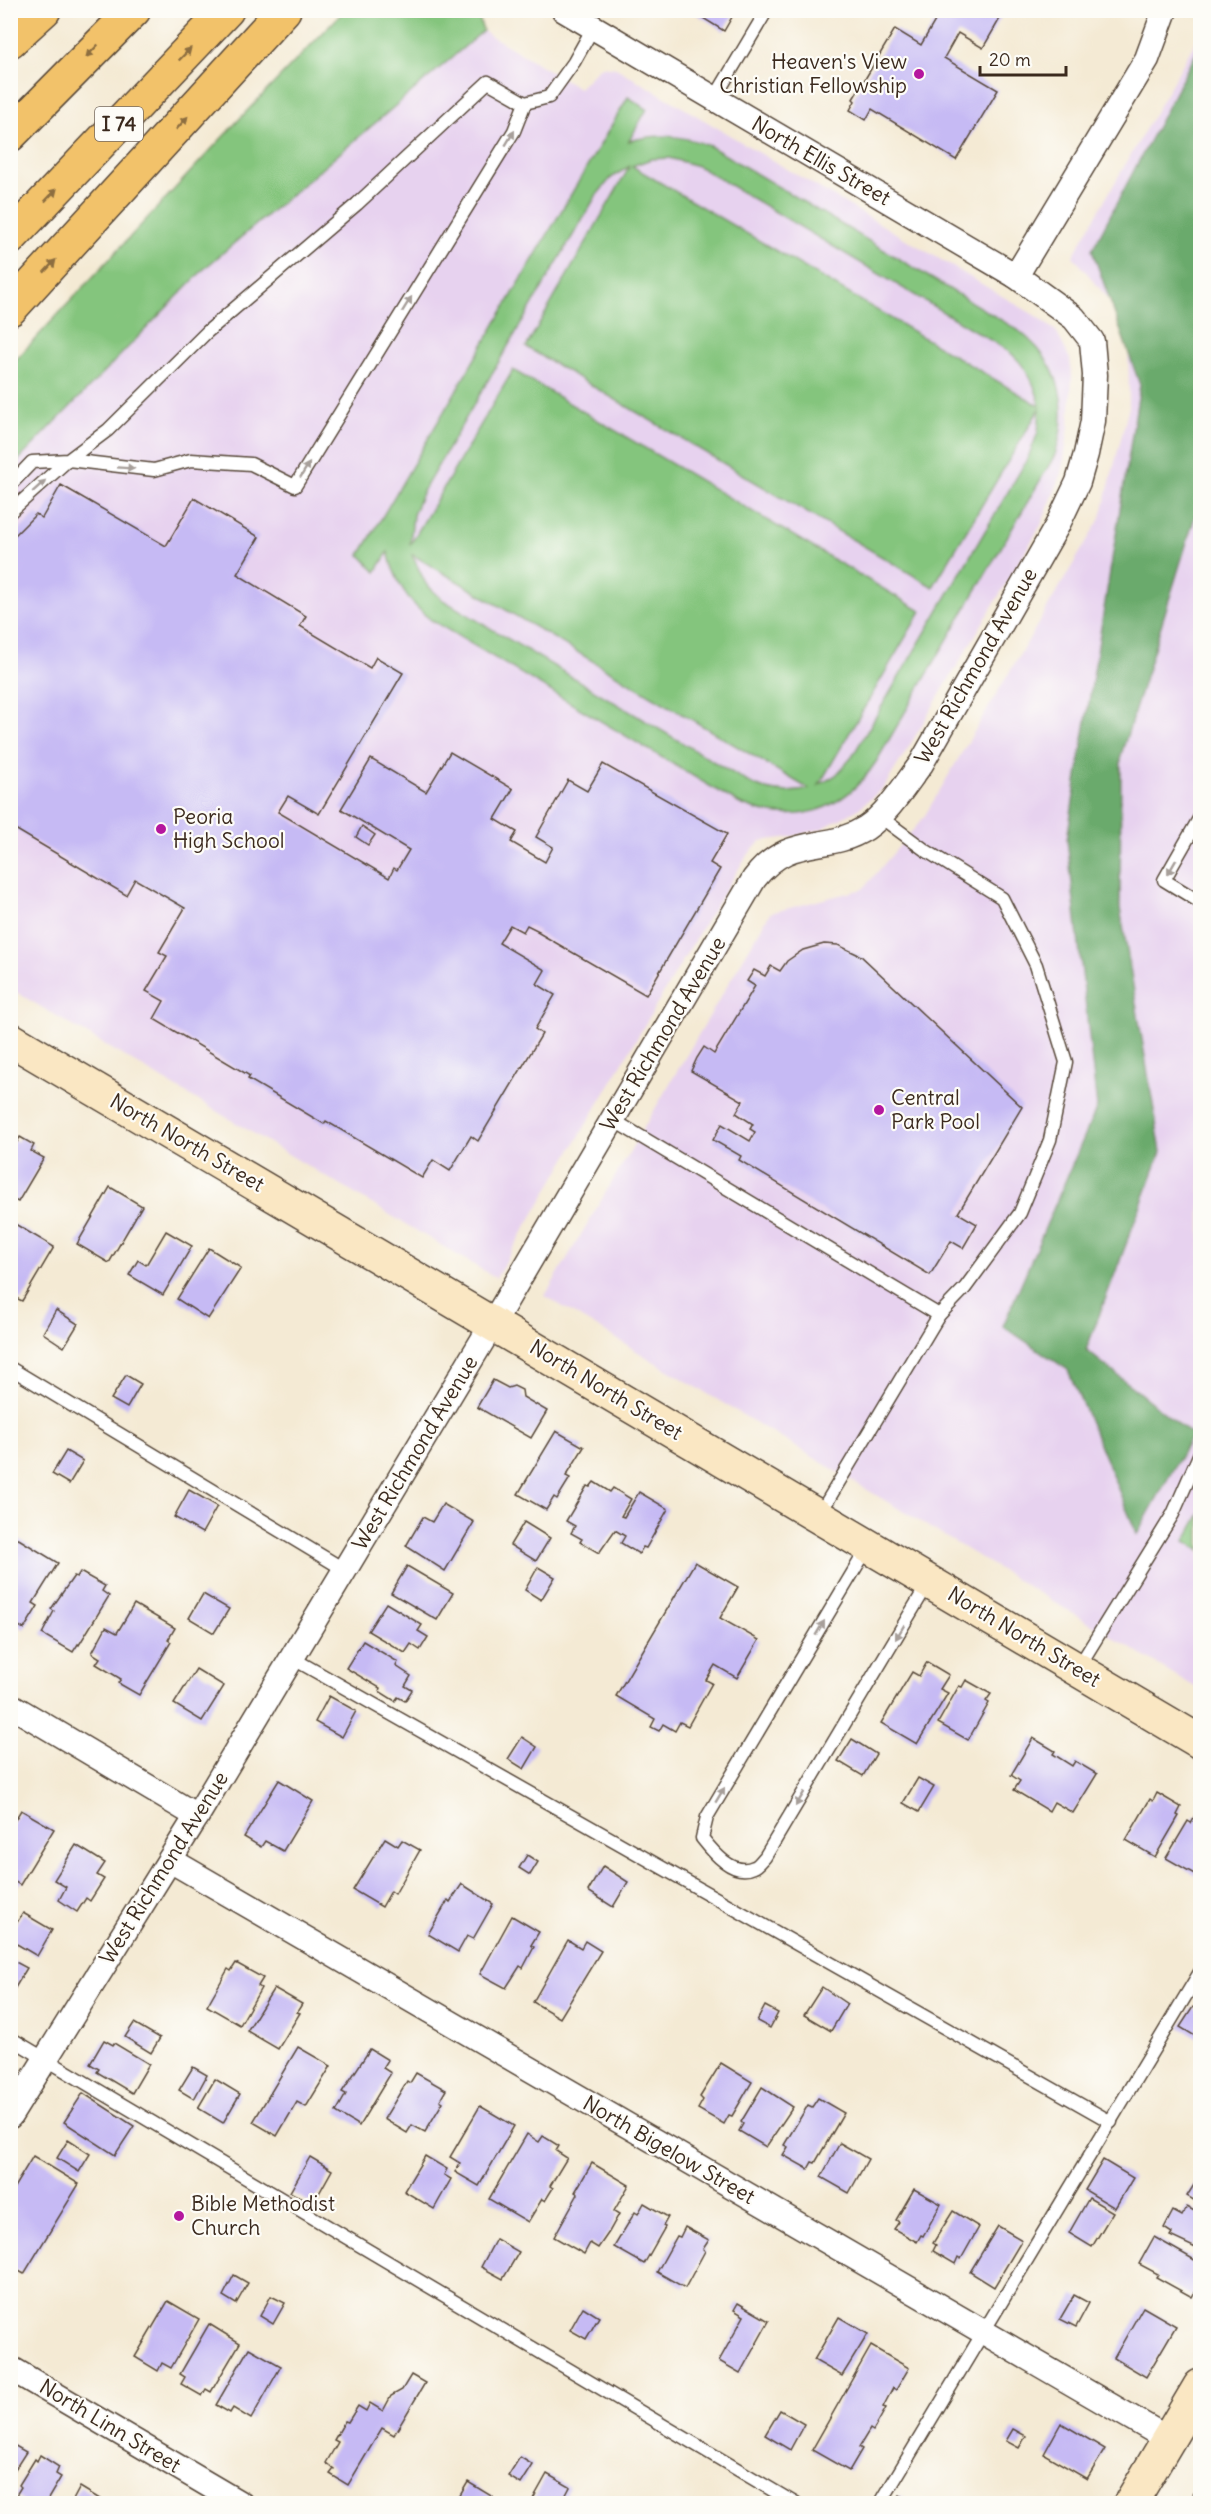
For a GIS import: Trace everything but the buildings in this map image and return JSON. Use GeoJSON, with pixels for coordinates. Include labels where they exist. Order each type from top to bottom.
{"type":"FeatureCollection","features":[{"type":"Feature","properties":{"kind":"highway"},"geometry":{"type":"LineString","coordinates":[[10,41],[44,10]]}},
{"type":"Feature","properties":{"kind":"highway"},"geometry":{"type":"LineString","coordinates":[[10,135],[134,10]]}},
{"type":"Feature","properties":{"kind":"highway","name":"I 74"},"geometry":{"type":"LineString","coordinates":[[10,238],[227,10]]}},
{"type":"Feature","properties":{"kind":"highway"},"geometry":{"type":"LineString","coordinates":[[10,309],[284,10]]}},
{"type":"Feature","properties":{"kind":"street","name":"North Ellis Street"},"geometry":{"type":"LineString","coordinates":[[564,10],[1016,276]]}},
{"type":"Feature","properties":{"kind":"street"},"geometry":{"type":"LineString","coordinates":[[1016,276],[1146,59],[1165,10]]}},
{"type":"Feature","properties":{"kind":"street","name":"West Richmond Avenue"},"geometry":{"type":"LineString","coordinates":[[10,2116],[197,1816],[764,867],[775,857],[795,848],[846,837],[866,827],[895,799],[921,764],[1061,519],[1078,482],[1093,421],[1095,375],[1092,342],[1074,318],[1016,276]]}},
{"type":"Feature","properties":{"kind":"street","name":"North North Street"},"geometry":{"type":"LineString","coordinates":[[10,1039],[1200,1742]]}},
{"type":"Feature","properties":{"kind":"street"},"geometry":{"type":"LineString","coordinates":[[10,1705],[197,1816]]}},
{"type":"Feature","properties":{"kind":"street","name":"North Bigelow Street"},"geometry":{"type":"LineString","coordinates":[[170,1860],[1168,2439]]}},
{"type":"Feature","properties":{"kind":"street","name":"North Linn Street"},"geometry":{"type":"LineString","coordinates":[[10,2368],[241,2504]]}},
{"type":"Feature","properties":{"kind":"street"},"geometry":{"type":"LineString","coordinates":[[1130,2504],[1168,2439],[1197,2400]]}},
{"type":"Feature","properties":{"kind":"lane"},"geometry":{"type":"LineString","coordinates":[[714,99],[767,10]]}},
{"type":"Feature","properties":{"kind":"lane"},"geometry":{"type":"LineString","coordinates":[[10,512],[68,460],[108,430],[207,332],[357,204],[488,82],[525,103],[549,97],[574,62],[593,28]]}},
{"type":"Feature","properties":{"kind":"lane"},"geometry":{"type":"LineString","coordinates":[[10,485],[32,462],[68,460],[153,470],[191,460],[251,464],[295,486],[514,131],[525,103]]}},
{"type":"Feature","properties":{"kind":"lane"},"geometry":{"type":"LineString","coordinates":[[819,1516],[939,1315],[965,1288],[1020,1213],[1050,1140],[1066,1062],[1035,965],[1002,898],[925,850],[879,816]]}},
{"type":"Feature","properties":{"kind":"lane"},"geometry":{"type":"LineString","coordinates":[[1200,818],[1164,880],[1200,902]]}},
{"type":"Feature","properties":{"kind":"lane"},"geometry":{"type":"LineString","coordinates":[[612,1120],[939,1315]]}},
{"type":"Feature","properties":{"kind":"lane"},"geometry":{"type":"LineString","coordinates":[[10,1368],[345,1570]]}},
{"type":"Feature","properties":{"kind":"lane"},"geometry":{"type":"LineString","coordinates":[[1077,1669],[1173,1514],[1200,1453]]}},
{"type":"Feature","properties":{"kind":"lane"},"geometry":{"type":"LineString","coordinates":[[869,1546],[707,1817],[702,1838],[717,1857],[736,1869],[754,1868],[765,1857],[930,1581]]}},
{"type":"Feature","properties":{"kind":"lane"},"geometry":{"type":"LineString","coordinates":[[292,1658],[1111,2122]]}},
{"type":"Feature","properties":{"kind":"lane"},"geometry":{"type":"LineString","coordinates":[[880,2504],[985,2333],[1200,1972]]}},
{"type":"Feature","properties":{"kind":"lane"},"geometry":{"type":"LineString","coordinates":[[10,2038],[796,2504]]}},
{"type":"Feature","properties":{"kind":"shaded area"},"geometry":{"type":"Polygon","coordinates":[[[483,31],[579,88],[601,66],[616,68],[1036,316],[1056,331],[1070,359],[1072,375],[1069,426],[1062,473],[1041,525],[884,787],[857,810],[821,829],[761,841],[746,857],[707,919],[496,1278],[11,989],[11,468],[205,268],[483,31]]]}},
{"type":"Feature","properties":{"kind":"shaded area"},"geometry":{"type":"Polygon","coordinates":[[[1200,34],[1200,1690],[545,1296],[770,913],[863,889],[924,817],[1101,517],[1129,407],[1128,323],[1073,256],[1200,34]]]}},
{"type":"Feature","properties":{"kind":"green space"},"geometry":{"type":"Polygon","coordinates":[[[344,11],[477,11],[483,31],[205,268],[11,468],[11,365],[246,112],[344,11]]]}},
{"type":"Feature","properties":{"kind":"green space"},"geometry":{"type":"Polygon","coordinates":[[[1200,45],[1200,500],[1121,755],[1120,908],[1161,1152],[1086,1350],[1192,1435],[1137,1534],[1068,1370],[1003,1326],[1097,1107],[1067,839],[1140,385],[1092,250],[1200,45]]]}},
{"type":"Feature","properties":{"kind":"green space"},"geometry":{"type":"Polygon","coordinates":[[[628,97],[647,109],[629,141],[670,136],[710,146],[1018,330],[1044,356],[1059,386],[1062,419],[1055,455],[876,762],[849,793],[817,810],[799,814],[780,814],[740,804],[431,620],[409,598],[394,572],[388,552],[376,572],[360,555],[628,97]],[[669,158],[651,159],[632,166],[1040,406],[1029,375],[1007,350],[698,166],[669,158]],[[630,166],[611,178],[596,196],[422,493],[413,515],[410,545],[513,370],[921,611],[819,785],[836,775],[852,757],[1028,458],[1038,432],[1040,408],[933,587],[526,347],[630,166]],[[412,555],[426,584],[443,600],[746,781],[761,788],[776,791],[792,792],[809,789],[412,555]]]}},
{"type":"Feature","properties":{"kind":"green space"},"geometry":{"type":"Polygon","coordinates":[[[1200,1514],[1200,1550],[1185,1541],[1200,1514]]]}},
{"type":"Feature","properties":{"kind":"place","name":"Heaven's View Christian Fellowship"},"geometry":{"type":"Point","coordinates":[919,74]}},
{"type":"Feature","properties":{"kind":"place","name":"Peoria High School"},"geometry":{"type":"Point","coordinates":[161,829]}},
{"type":"Feature","properties":{"kind":"place","name":"Central Park Pool"},"geometry":{"type":"Point","coordinates":[879,1110]}},
{"type":"Feature","properties":{"kind":"place","name":"Bible Methodist Church"},"geometry":{"type":"Point","coordinates":[179,2216]}}]}
